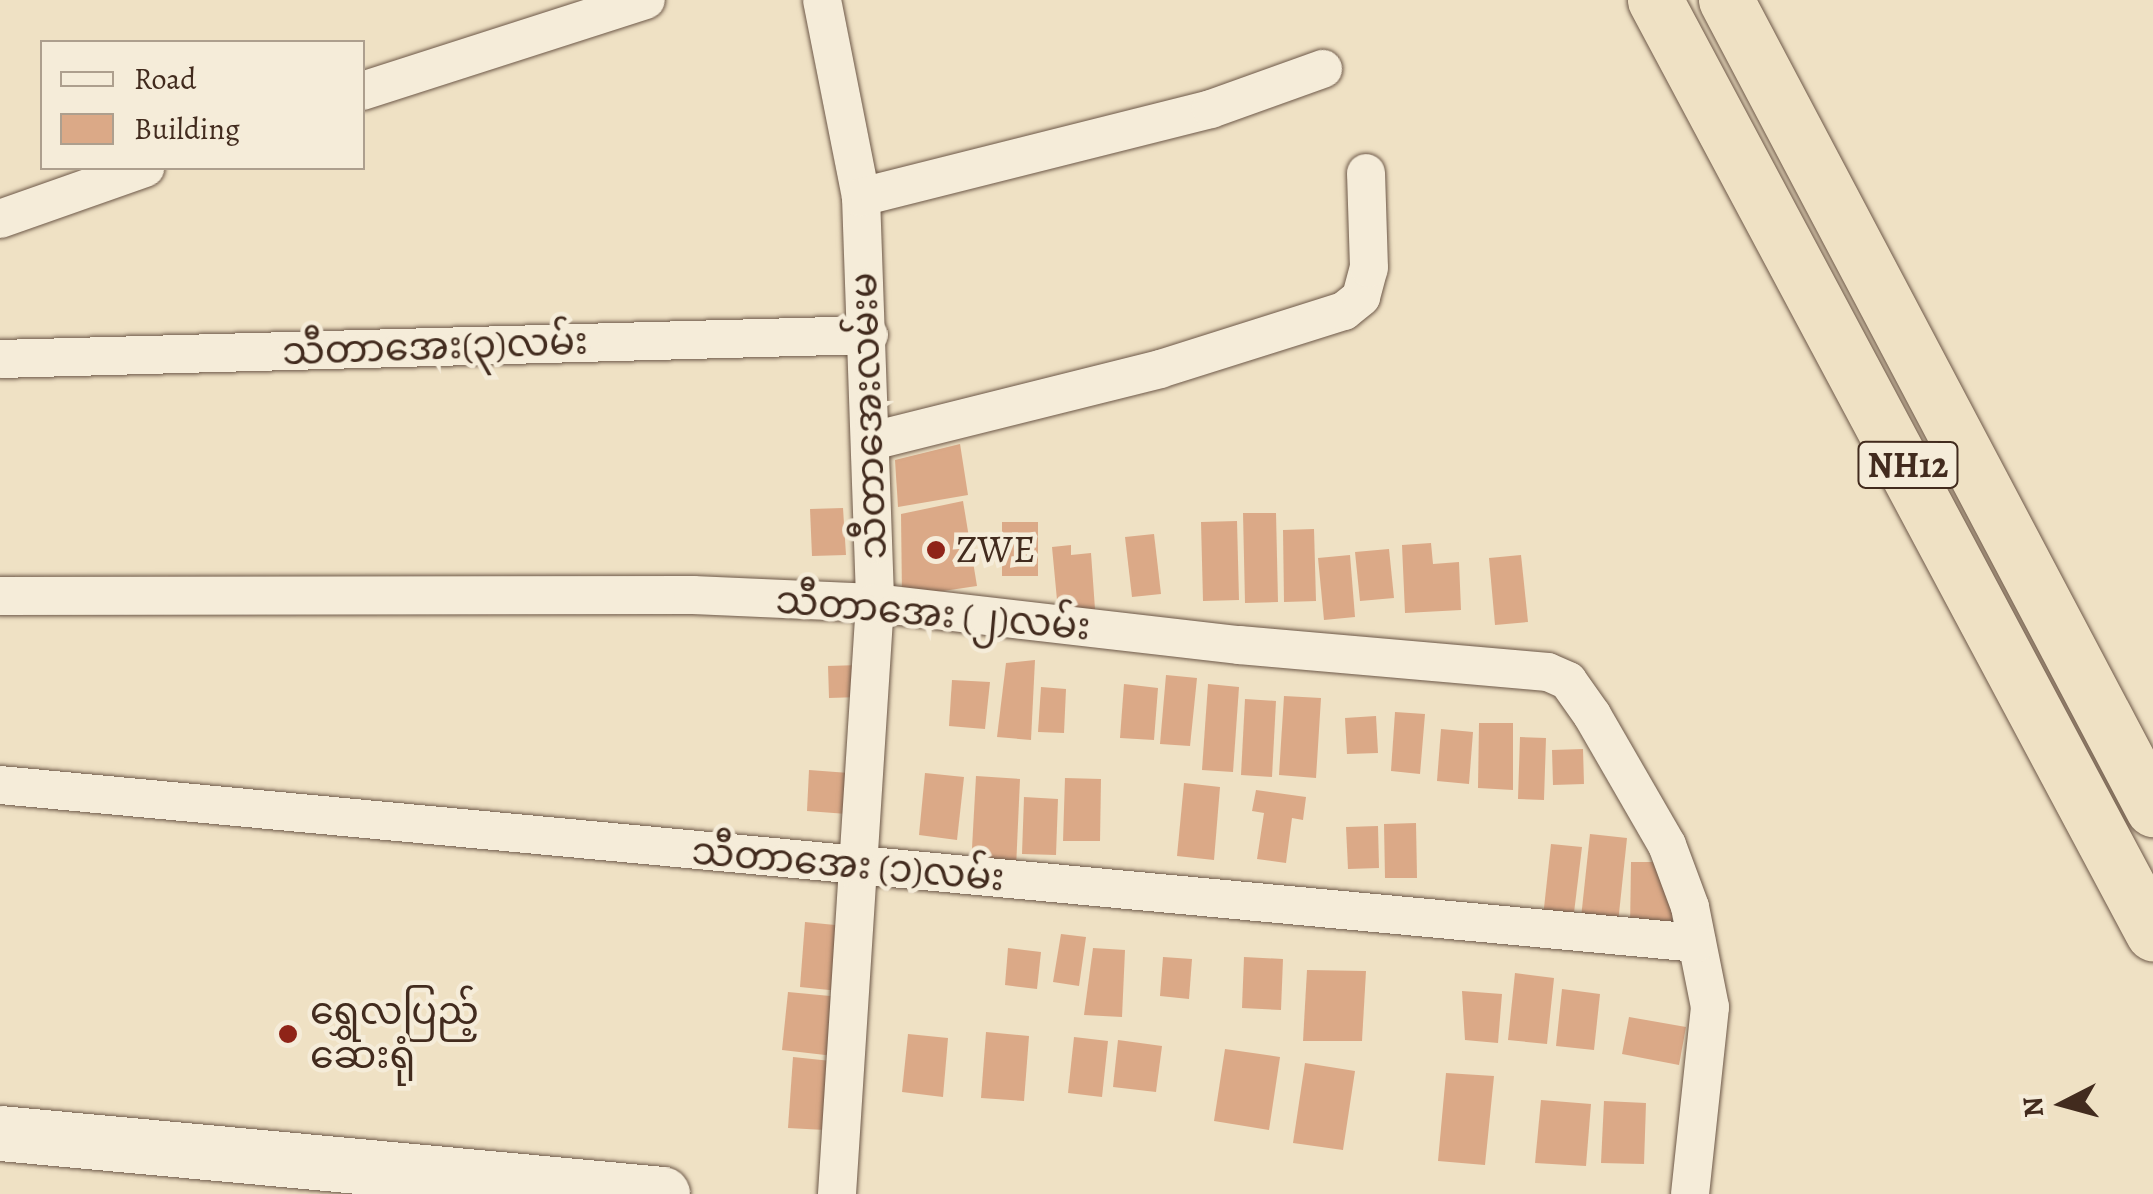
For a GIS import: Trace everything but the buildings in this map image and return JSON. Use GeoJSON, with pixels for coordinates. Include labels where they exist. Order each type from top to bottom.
{"type":"FeatureCollection","features":[{"type":"Feature","properties":{"kind":"highway","name":"NH12"},"geometry":{"type":"LineString","coordinates":[[1655,0],[1882,417],[2153,934]]}},
{"type":"Feature","properties":{"kind":"highway","name":"NH12"},"geometry":{"type":"LineString","coordinates":[[1733,14],[2153,810]]}},
{"type":"Feature","properties":{"kind":"highway"},"geometry":{"type":"LineString","coordinates":[[1688,62],[1733,14]]}},
{"type":"Feature","properties":{"kind":"highway"},"geometry":{"type":"LineString","coordinates":[[1882,417],[1931,389]]}},
{"type":"Feature","properties":{"kind":"highway"},"geometry":{"type":"LineString","coordinates":[[2066,768],[2116,738]]}},
{"type":"Feature","properties":{"kind":"main road"},"geometry":{"type":"LineString","coordinates":[[0,1133],[662,1194]]}},
{"type":"Feature","properties":{"kind":"street"},"geometry":{"type":"LineString","coordinates":[[365,90],[646,0]]}},
{"type":"Feature","properties":{"kind":"street","name":"သီတာအေးလမ်းမ"},"geometry":{"type":"LineString","coordinates":[[822,0],[861,196],[869,335],[875,603],[862,867],[837,1194]]}},
{"type":"Feature","properties":{"kind":"street"},"geometry":{"type":"LineString","coordinates":[[861,196],[1211,109],[1323,70]]}},
{"type":"Feature","properties":{"kind":"street"},"geometry":{"type":"LineString","coordinates":[[0,220],[138,170]]}},
{"type":"Feature","properties":{"kind":"street"},"geometry":{"type":"LineString","coordinates":[[872,440],[1160,369],[1344,310],[1362,297],[1369,268],[1366,172]]}},
{"type":"Feature","properties":{"kind":"street","name":"သီတာအေး(၃)လမ်း"},"geometry":{"type":"LineString","coordinates":[[0,359],[869,335]]}},
{"type":"Feature","properties":{"kind":"street","name":"သီတာအေး (၂)လမ်း"},"geometry":{"type":"LineString","coordinates":[[0,596],[693,595],[875,603],[1239,646],[1548,672],[1568,681],[1667,845],[1696,943],[1710,1007],[1690,1194]]}},
{"type":"Feature","properties":{"kind":"street","name":"သီတာအေး (၁)လမ်း"},"geometry":{"type":"LineString","coordinates":[[0,785],[1696,943]]}},
{"type":"Feature","properties":{"kind":"place","name":"ZWE"},"geometry":{"type":"Point","coordinates":[936,550]}},
{"type":"Feature","properties":{"kind":"place","name":"ရွှေလပြည့် ဆေးရုံ"},"geometry":{"type":"Point","coordinates":[288,1034]}}]}
